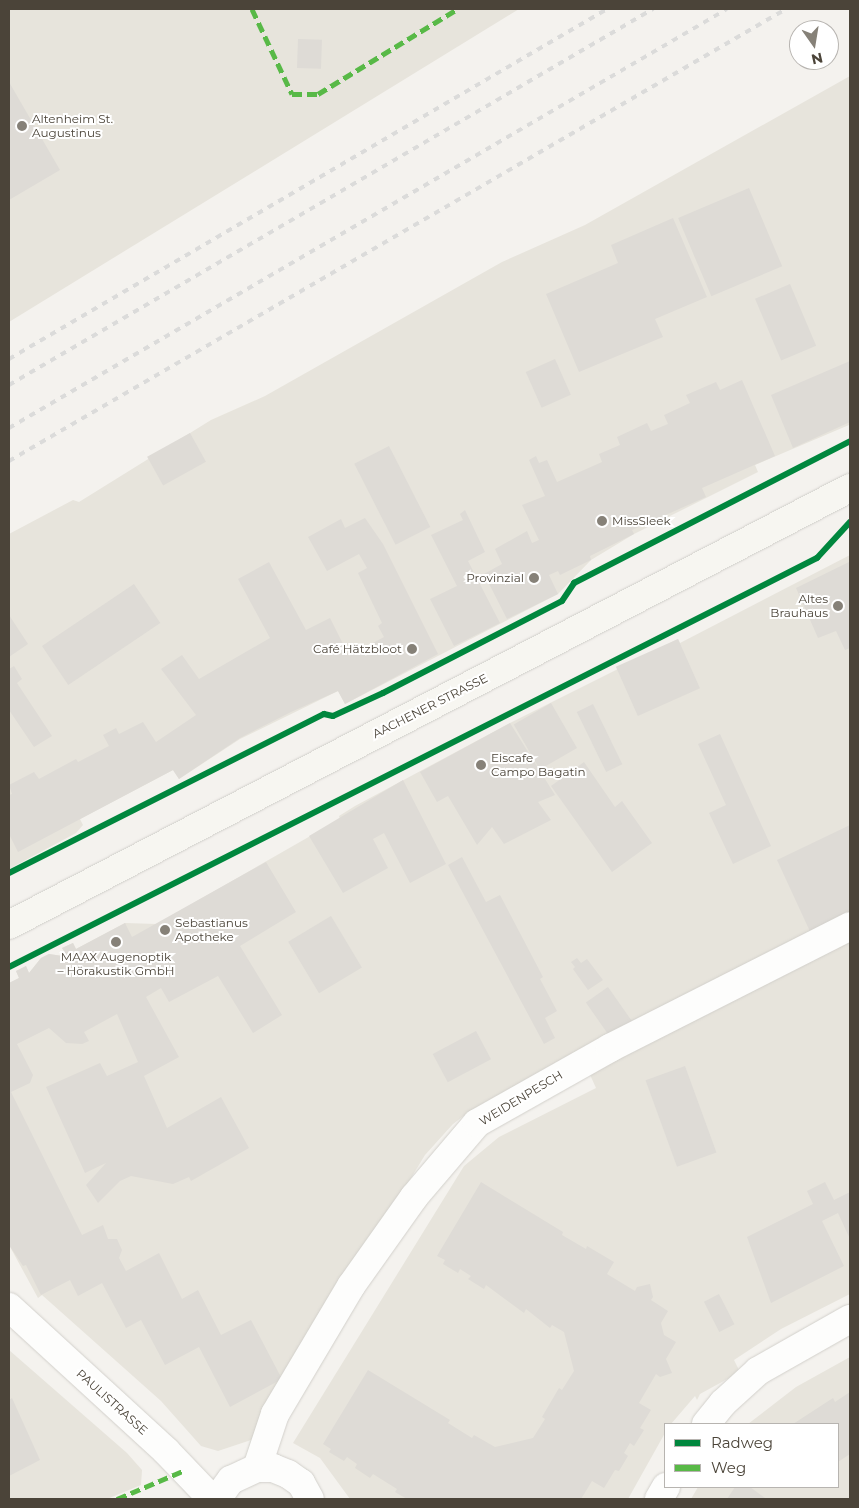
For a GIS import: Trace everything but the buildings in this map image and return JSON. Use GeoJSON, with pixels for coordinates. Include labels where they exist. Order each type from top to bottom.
{"type":"FeatureCollection","features":[{"type":"Feature","properties":{"kind":"main road","name":"AACHENER STRASSE"},"geometry":{"type":"LineString","coordinates":[[9,925],[850,488]]}},
{"type":"Feature","properties":{"kind":"street","name":"WEIDENPESCH"},"geometry":{"type":"LineString","coordinates":[[257,1468],[275,1414],[351,1286],[414,1197],[477,1123],[610,1048],[850,926]]}},
{"type":"Feature","properties":{"kind":"street","name":"PAULISTRASSE"},"geometry":{"type":"LineString","coordinates":[[9,1308],[166,1451],[212,1499]]}},
{"type":"Feature","properties":{"kind":"street"},"geometry":{"type":"LineString","coordinates":[[707,1423],[723,1403],[758,1370],[850,1319]]}},
{"type":"Feature","properties":{"kind":"street"},"geometry":{"type":"LineString","coordinates":[[217,1499],[231,1480],[257,1468],[273,1468],[288,1474],[301,1483],[310,1499]]}},
{"type":"Feature","properties":{"kind":"street"},"geometry":{"type":"LineString","coordinates":[[659,1499],[665,1488]]}},
{"type":"Feature","properties":{"kind":"shaded area"},"geometry":{"type":"Polygon","coordinates":[[[9,9],[519,9],[9,322],[9,9]]]}},
{"type":"Feature","properties":{"kind":"shaded area"},"geometry":{"type":"Polygon","coordinates":[[[850,76],[849,425],[755,465],[758,472],[634,534],[591,560],[558,594],[345,704],[338,691],[240,739],[179,779],[173,770],[80,819],[83,825],[76,833],[9,869],[9,534],[73,500],[79,502],[211,420],[265,396],[502,262],[585,225],[850,76]]]}},
{"type":"Feature","properties":{"kind":"shaded area"},"geometry":{"type":"Polygon","coordinates":[[[850,555],[850,919],[468,1117],[466,1114],[453,1124],[425,1155],[251,1440],[218,1451],[201,1446],[161,1401],[42,1295],[38,1298],[9,1245],[9,983],[19,978],[16,971],[26,966],[29,973],[41,958],[49,954],[63,956],[66,954],[62,948],[73,943],[76,949],[125,923],[157,924],[340,819],[339,816],[355,806],[510,723],[678,639],[680,643],[850,555]]]}},
{"type":"Feature","properties":{"kind":"shaded area"},"geometry":{"type":"Polygon","coordinates":[[[850,935],[850,1294],[781,1329],[734,1360],[740,1372],[700,1394],[697,1400],[695,1396],[672,1423],[664,1423],[664,1435],[628,1499],[350,1499],[320,1458],[293,1443],[464,1166],[499,1137],[596,1088],[587,1068],[850,935]]]}},
{"type":"Feature","properties":{"kind":"shaded area"},"geometry":{"type":"Polygon","coordinates":[[[9,1350],[127,1453],[142,1470],[141,1485],[107,1499],[9,1499],[9,1350]]]}},
{"type":"Feature","properties":{"kind":"shaded area"},"geometry":{"type":"Polygon","coordinates":[[[850,1357],[850,1499],[691,1499],[697,1488],[839,1488],[839,1423],[749,1423],[796,1387],[850,1357]]]}},
{"type":"Feature","properties":{"kind":"railway"},"geometry":{"type":"LineString","coordinates":[[9,359],[607,9]]}},
{"type":"Feature","properties":{"kind":"railway"},"geometry":{"type":"LineString","coordinates":[[9,385],[653,9]]}},
{"type":"Feature","properties":{"kind":"railway"},"geometry":{"type":"LineString","coordinates":[[9,428],[727,9]]}},
{"type":"Feature","properties":{"kind":"railway"},"geometry":{"type":"LineString","coordinates":[[9,461],[786,9]]}},
{"type":"Feature","properties":{"kind":"marked path"},"geometry":{"type":"LineString","coordinates":[[252,9],[292,94],[318,94],[457,9]]}},
{"type":"Feature","properties":{"kind":"marked path"},"geometry":{"type":"LineString","coordinates":[[117,1499],[185,1470]]}},
{"type":"Feature","properties":{"kind":"cycle path"},"geometry":{"type":"LineString","coordinates":[[9,873],[324,714],[333,716],[383,693],[562,601],[574,583],[850,441]]}},
{"type":"Feature","properties":{"kind":"cycle path"},"geometry":{"type":"LineString","coordinates":[[9,967],[817,558],[850,522]]}},
{"type":"Feature","properties":{"kind":"place","name":"Altenheim St. Augustinus"},"geometry":{"type":"Point","coordinates":[22,126]}},
{"type":"Feature","properties":{"kind":"place","name":"MissSleek"},"geometry":{"type":"Point","coordinates":[602,521]}},
{"type":"Feature","properties":{"kind":"place","name":"Provinzial"},"geometry":{"type":"Point","coordinates":[534,578]}},
{"type":"Feature","properties":{"kind":"place","name":"Altes Brauhaus"},"geometry":{"type":"Point","coordinates":[838,606]}},
{"type":"Feature","properties":{"kind":"place","name":"Café Hätzbloot"},"geometry":{"type":"Point","coordinates":[412,649]}},
{"type":"Feature","properties":{"kind":"place","name":"Eiscafe Campo Bagatin"},"geometry":{"type":"Point","coordinates":[481,765]}},
{"type":"Feature","properties":{"kind":"place","name":"Sebastianus Apotheke"},"geometry":{"type":"Point","coordinates":[165,930]}},
{"type":"Feature","properties":{"kind":"place","name":"MAAX Augenoptik – Hörakustik GmbH"},"geometry":{"type":"Point","coordinates":[116,942]}}]}
